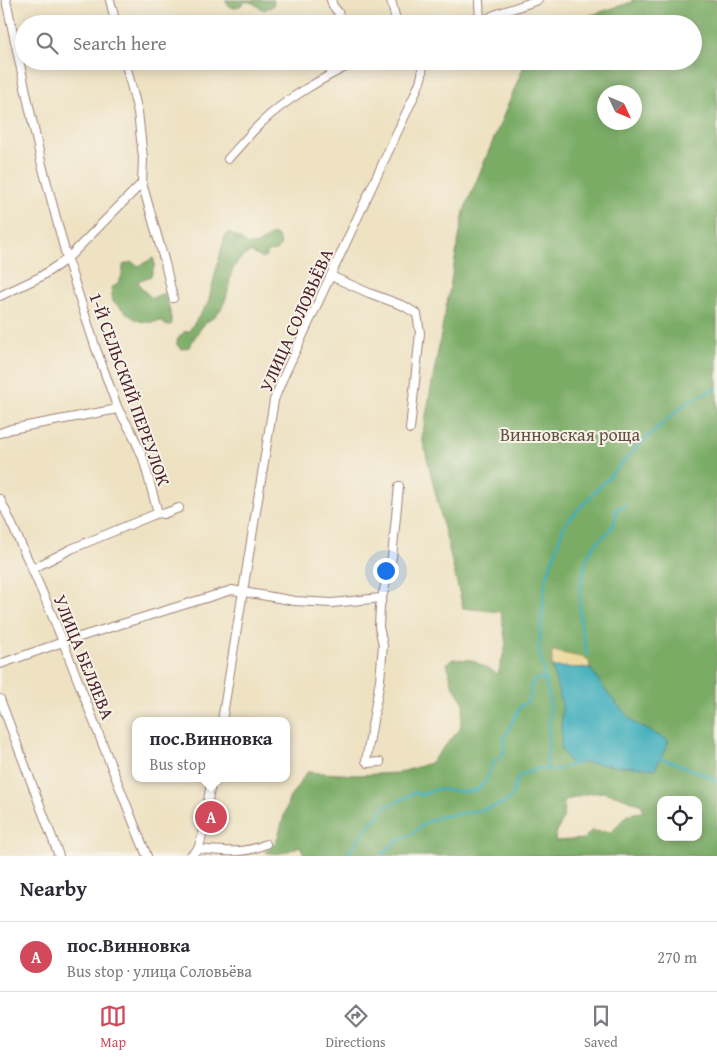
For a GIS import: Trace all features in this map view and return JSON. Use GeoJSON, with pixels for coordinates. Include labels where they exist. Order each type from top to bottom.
{"type":"FeatureCollection","features":[{"type":"Feature","properties":{"kind":"street","name":"1-Й СЕЛЬСКИЙ ПЕРЕУЛОК"},"geometry":{"type":"LineString","coordinates":[[6,0],[15,40]]}},
{"type":"Feature","properties":{"kind":"street"},"geometry":{"type":"LineString","coordinates":[[110,0],[114,15]]}},
{"type":"Feature","properties":{"kind":"street"},"geometry":{"type":"LineString","coordinates":[[331,0],[339,15]]}},
{"type":"Feature","properties":{"kind":"street"},"geometry":{"type":"LineString","coordinates":[[391,0],[395,15]]}},
{"type":"Feature","properties":{"kind":"street"},"geometry":{"type":"LineString","coordinates":[[479,0],[479,15]]}},
{"type":"Feature","properties":{"kind":"street"},"geometry":{"type":"LineString","coordinates":[[494,15],[538,0]]}},
{"type":"Feature","properties":{"kind":"street","name":"1-Й СЕЛЬСКИЙ ПЕРЕУЛОК"},"geometry":{"type":"LineString","coordinates":[[22,70],[67,259],[118,409],[132,433],[143,458],[158,513],[71,549],[32,569]]}},
{"type":"Feature","properties":{"kind":"street"},"geometry":{"type":"LineString","coordinates":[[128,70],[138,112],[143,158],[142,184],[173,298]]}},
{"type":"Feature","properties":{"kind":"street"},"geometry":{"type":"LineString","coordinates":[[228,160],[259,124],[278,108],[339,70]]}},
{"type":"Feature","properties":{"kind":"street","name":"УЛИЦА СОЛОВЬЁВА"},"geometry":{"type":"LineString","coordinates":[[223,717],[274,400],[415,94],[423,70]]}},
{"type":"Feature","properties":{"kind":"street"},"geometry":{"type":"LineString","coordinates":[[0,296],[40,277],[67,259],[142,184]]}},
{"type":"Feature","properties":{"kind":"street"},"geometry":{"type":"LineString","coordinates":[[331,276],[404,306],[417,314],[420,333],[410,429]]}},
{"type":"Feature","properties":{"kind":"street"},"geometry":{"type":"LineString","coordinates":[[0,433],[11,429],[118,409]]}},
{"type":"Feature","properties":{"kind":"street"},"geometry":{"type":"LineString","coordinates":[[380,762],[368,763],[366,761],[380,680],[383,646],[379,627],[381,598],[386,586],[392,557],[399,486]]}},
{"type":"Feature","properties":{"kind":"street","name":"УЛИЦА БЕЛЯЕВА"},"geometry":{"type":"LineString","coordinates":[[0,499],[63,642],[147,856]]}},
{"type":"Feature","properties":{"kind":"street"},"geometry":{"type":"LineString","coordinates":[[158,513],[163,514],[180,508]]}},
{"type":"Feature","properties":{"kind":"street"},"geometry":{"type":"LineString","coordinates":[[0,664],[63,642],[232,590],[295,601],[357,602],[381,598]]}},
{"type":"Feature","properties":{"kind":"street"},"geometry":{"type":"LineString","coordinates":[[0,699],[59,856]]}},
{"type":"Feature","properties":{"kind":"street"},"geometry":{"type":"LineString","coordinates":[[190,856],[198,849],[201,840],[211,782]]}},
{"type":"Feature","properties":{"kind":"street"},"geometry":{"type":"LineString","coordinates":[[198,849],[235,852],[253,851],[266,844]]}},
{"type":"Feature","properties":{"kind":"green space"},"geometry":{"type":"Polygon","coordinates":[[[225,0],[274,0],[273,6],[264,10],[247,2],[234,8],[229,6],[225,0]]]}},
{"type":"Feature","properties":{"kind":"green space","name":"Винновская роща"},"geometry":{"type":"Polygon","coordinates":[[[632,0],[717,0],[717,856],[305,856],[300,846],[282,853],[265,852],[277,840],[289,799],[307,772],[357,775],[398,773],[430,763],[460,729],[464,703],[452,684],[447,663],[453,659],[472,660],[498,674],[506,645],[501,612],[463,608],[422,437],[464,211],[522,70],[702,70],[702,15],[591,15],[632,2],[632,0]],[[603,792],[578,796],[564,802],[563,818],[555,841],[584,839],[591,831],[612,832],[628,815],[643,812],[642,805],[603,792]]]}},
{"type":"Feature","properties":{"kind":"green space"},"geometry":{"type":"Polygon","coordinates":[[[229,232],[248,245],[258,244],[273,234],[278,237],[281,245],[276,251],[268,252],[266,257],[262,258],[250,252],[241,258],[232,271],[228,293],[221,309],[201,329],[189,347],[182,349],[177,345],[177,340],[184,332],[189,331],[208,303],[225,235],[229,232]]]}},
{"type":"Feature","properties":{"kind":"green space"},"geometry":{"type":"Polygon","coordinates":[[[153,258],[155,264],[151,276],[138,281],[142,289],[152,298],[164,293],[172,324],[167,326],[161,321],[145,322],[134,319],[113,302],[111,288],[121,278],[123,265],[131,262],[139,266],[153,258]]]}},
{"type":"Feature","properties":{"kind":"sand"},"geometry":{"type":"Polygon","coordinates":[[[552,651],[585,658],[589,662],[590,668],[552,667],[552,651]]]}},
{"type":"Feature","properties":{"kind":"water"},"geometry":{"type":"Polygon","coordinates":[[[552,667],[590,668],[608,694],[633,722],[669,741],[655,769],[588,763],[571,765],[561,749],[562,706],[552,667]]]}},
{"type":"Feature","properties":{"kind":"waterway"},"geometry":{"type":"LineString","coordinates":[[547,770],[550,704],[539,648],[545,583],[564,525],[637,447],[687,402],[717,388]]}},
{"type":"Feature","properties":{"kind":"waterway"},"geometry":{"type":"LineString","coordinates":[[587,656],[580,607],[581,584],[586,563],[591,549],[610,530],[616,518],[616,509],[627,505]]}},
{"type":"Feature","properties":{"kind":"waterway"},"geometry":{"type":"LineString","coordinates":[[346,856],[373,820],[379,817],[383,808],[414,792],[422,795],[437,789],[465,792],[477,790],[486,781],[493,762],[503,755],[505,737],[520,707],[527,702],[531,695],[530,686],[538,678],[546,680]]}},
{"type":"Feature","properties":{"kind":"waterway"},"geometry":{"type":"LineString","coordinates":[[659,758],[702,774],[717,782]]}},
{"type":"Feature","properties":{"kind":"waterway"},"geometry":{"type":"LineString","coordinates":[[565,767],[584,761]]}},
{"type":"Feature","properties":{"kind":"waterway"},"geometry":{"type":"LineString","coordinates":[[382,856],[398,840],[412,834],[425,823],[439,817],[486,809],[506,802],[513,795],[519,776],[538,768],[547,770],[561,769]]}},
{"type":"Feature","properties":{"kind":"place","name":"пос.Винновка"},"geometry":{"type":"Point","coordinates":[211,817]}}]}
